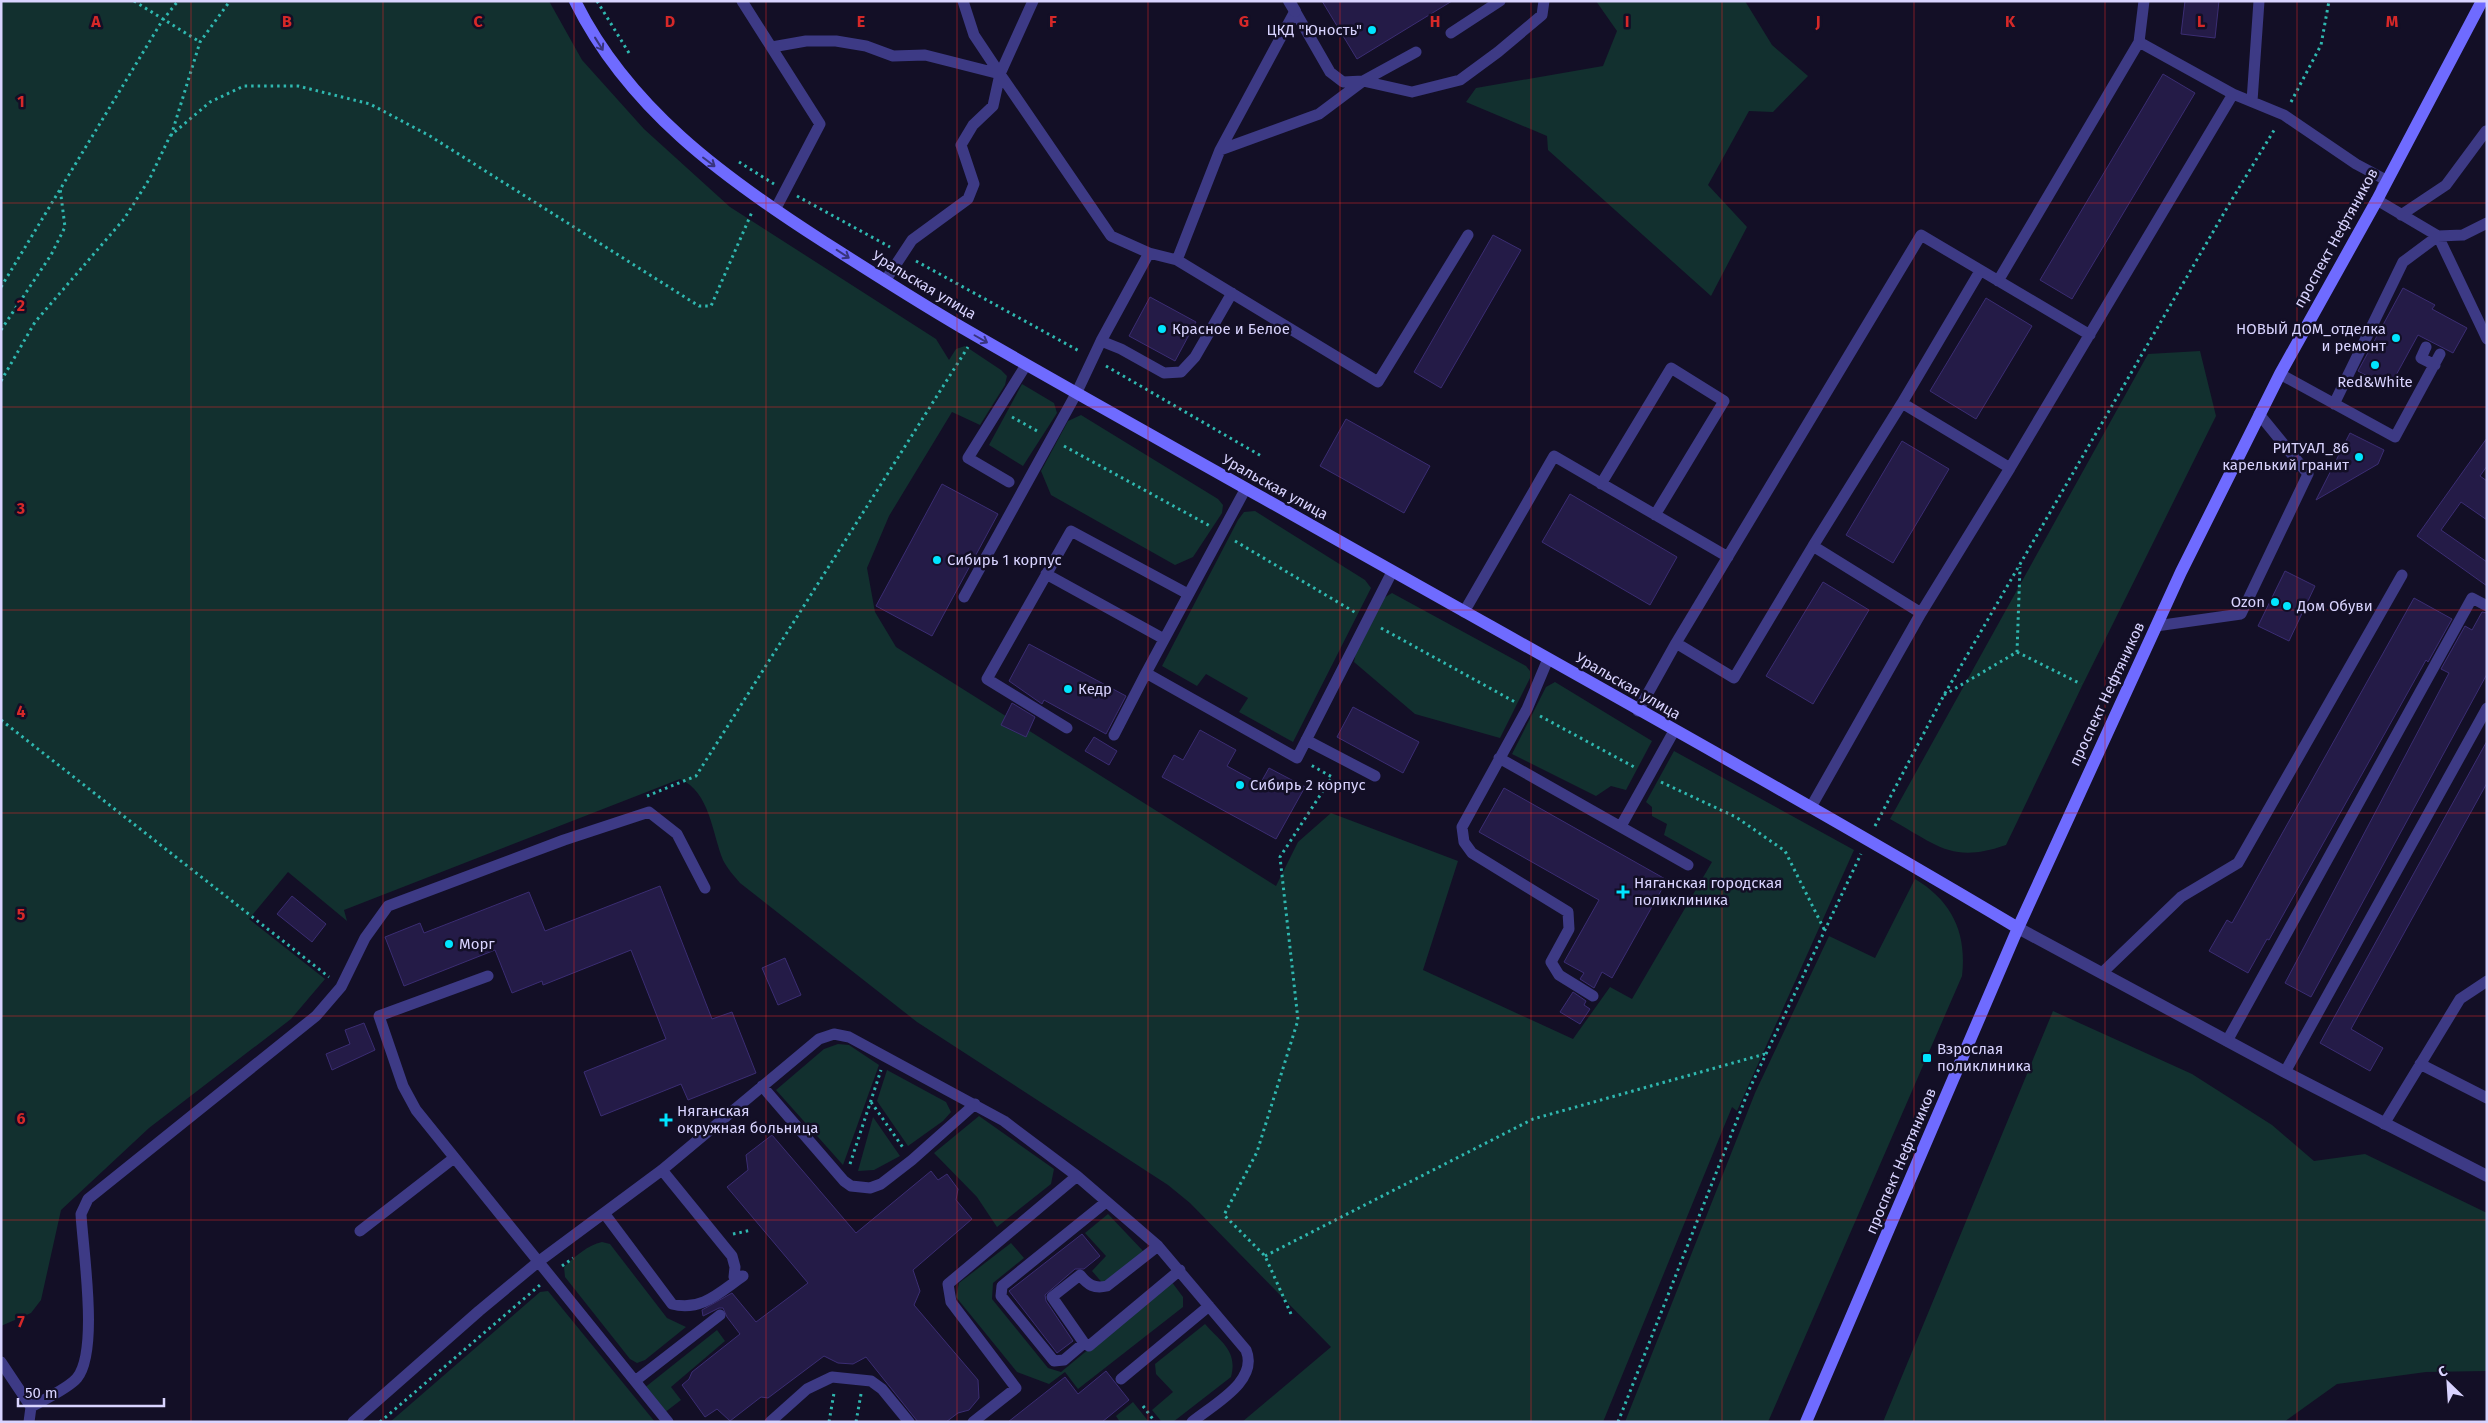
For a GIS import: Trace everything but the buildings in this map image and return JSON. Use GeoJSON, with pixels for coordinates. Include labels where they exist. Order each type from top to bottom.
{"type":"FeatureCollection","features":[{"type":"Feature","properties":{"kind":"street","name":"Уральская улица"},"geometry":{"type":"LineString","coordinates":[[575,1],[610,61],[636,93],[702,157],[758,200],[885,281],[1076,394],[1869,839],[2018,928]]}},
{"type":"Feature","properties":{"kind":"street","name":"проспект Нефтяников"},"geometry":{"type":"LineString","coordinates":[[1806,1422],[2018,928],[2156,626],[2280,374],[2375,203],[2482,1]]}},
{"type":"Feature","properties":{"kind":"street"},"geometry":{"type":"LineString","coordinates":[[2018,928],[2103,972],[2285,1072],[2487,1176]]}},
{"type":"Feature","properties":{"kind":"lane"},"geometry":{"type":"LineString","coordinates":[[742,1],[820,124],[775,210]]}},
{"type":"Feature","properties":{"kind":"lane"},"geometry":{"type":"LineString","coordinates":[[963,1],[974,34],[1111,236],[1149,253],[1177,260],[1378,382],[1468,235]]}},
{"type":"Feature","properties":{"kind":"lane"},"geometry":{"type":"LineString","coordinates":[[885,281],[912,240],[968,199],[974,184],[961,145],[973,125],[993,106],[1000,74],[1033,1]]}},
{"type":"Feature","properties":{"kind":"lane"},"geometry":{"type":"LineString","coordinates":[[1451,33],[1500,1]]}},
{"type":"Feature","properties":{"kind":"lane"},"geometry":{"type":"LineString","coordinates":[[1292,6],[1330,72],[1343,82],[1363,81],[1412,92],[1460,80],[1498,52],[1542,15],[1544,1]]}},
{"type":"Feature","properties":{"kind":"lane"},"geometry":{"type":"LineString","coordinates":[[1998,281],[2139,42],[2144,1]]}},
{"type":"Feature","properties":{"kind":"lane"},"geometry":{"type":"LineString","coordinates":[[2252,101],[2259,1]]}},
{"type":"Feature","properties":{"kind":"lane"},"geometry":{"type":"LineString","coordinates":[[1177,260],[1220,150],[1292,6]]}},
{"type":"Feature","properties":{"kind":"lane"},"geometry":{"type":"LineString","coordinates":[[772,47],[806,41],[836,41],[866,46],[893,56],[925,55],[1000,74]]}},
{"type":"Feature","properties":{"kind":"lane"},"geometry":{"type":"LineString","coordinates":[[2139,42],[2233,94],[2284,115],[2356,164],[2386,180]]}},
{"type":"Feature","properties":{"kind":"lane"},"geometry":{"type":"LineString","coordinates":[[1220,150],[1319,114],[1363,81],[1416,52]]}},
{"type":"Feature","properties":{"kind":"lane"},"geometry":{"type":"LineString","coordinates":[[1811,807],[1921,613],[2090,335],[2233,94]]}},
{"type":"Feature","properties":{"kind":"lane"},"geometry":{"type":"LineString","coordinates":[[2401,214],[2446,186],[2486,131]]}},
{"type":"Feature","properties":{"kind":"lane"},"geometry":{"type":"LineString","coordinates":[[2375,203],[2401,214],[2438,236],[2487,339]]}},
{"type":"Feature","properties":{"kind":"lane"},"geometry":{"type":"LineString","coordinates":[[2334,404],[2403,262],[2438,236],[2463,234],[2487,223]]}},
{"type":"Feature","properties":{"kind":"lane"},"geometry":{"type":"LineString","coordinates":[[1638,711],[1676,643],[1921,235],[2090,335]]}},
{"type":"Feature","properties":{"kind":"lane"},"geometry":{"type":"LineString","coordinates":[[964,597],[1076,394],[1101,341],[1149,253]]}},
{"type":"Feature","properties":{"kind":"lane"},"geometry":{"type":"LineString","coordinates":[[1676,643],[1734,678],[1902,403],[1980,271]]}},
{"type":"Feature","properties":{"kind":"lane"},"geometry":{"type":"LineString","coordinates":[[1101,341],[1121,349],[1164,373],[1181,372],[1195,357],[1232,293]]}},
{"type":"Feature","properties":{"kind":"lane"},"geometry":{"type":"LineString","coordinates":[[2426,347],[2421,358],[2434,365]]}},
{"type":"Feature","properties":{"kind":"lane"},"geometry":{"type":"LineString","coordinates":[[2280,374],[2396,437],[2440,354]]}},
{"type":"Feature","properties":{"kind":"lane"},"geometry":{"type":"LineString","coordinates":[[1009,482],[968,458],[1026,365]]}},
{"type":"Feature","properties":{"kind":"lane"},"geometry":{"type":"LineString","coordinates":[[1601,484],[1671,368],[1724,401],[1655,515]]}},
{"type":"Feature","properties":{"kind":"lane"},"geometry":{"type":"LineString","coordinates":[[1902,403],[2010,468]]}},
{"type":"Feature","properties":{"kind":"lane"},"geometry":{"type":"LineString","coordinates":[[2156,626],[2241,614],[2308,474],[2260,414]]}},
{"type":"Feature","properties":{"kind":"lane"},"geometry":{"type":"LineString","coordinates":[[1464,612],[1554,456],[1728,557]]}},
{"type":"Feature","properties":{"kind":"lane"},"geometry":{"type":"LineString","coordinates":[[1114,735],[1246,488]]}},
{"type":"Feature","properties":{"kind":"lane"},"geometry":{"type":"LineString","coordinates":[[1067,728],[987,679],[1071,531],[1188,594]]}},
{"type":"Feature","properties":{"kind":"lane"},"geometry":{"type":"LineString","coordinates":[[1813,546],[1921,613]]}},
{"type":"Feature","properties":{"kind":"lane"},"geometry":{"type":"LineString","coordinates":[[1146,673],[1297,758],[1392,572]]}},
{"type":"Feature","properties":{"kind":"lane"},"geometry":{"type":"LineString","coordinates":[[1046,574],[1164,639]]}},
{"type":"Feature","properties":{"kind":"lane"},"geometry":{"type":"LineString","coordinates":[[2103,972],[2182,897],[2238,863],[2402,574]]}},
{"type":"Feature","properties":{"kind":"lane"},"geometry":{"type":"LineString","coordinates":[[2227,1041],[2472,598],[2487,606]]}},
{"type":"Feature","properties":{"kind":"lane"},"geometry":{"type":"LineString","coordinates":[[1548,659],[1527,709],[1462,827],[1464,842],[1472,853],[1568,912],[1569,929],[1551,962],[1559,975],[1593,996]]}},
{"type":"Feature","properties":{"kind":"lane"},"geometry":{"type":"LineString","coordinates":[[2285,1072],[2487,708]]}},
{"type":"Feature","properties":{"kind":"lane"},"geometry":{"type":"LineString","coordinates":[[1620,826],[1674,731]]}},
{"type":"Feature","properties":{"kind":"lane"},"geometry":{"type":"LineString","coordinates":[[1306,740],[1375,776]]}},
{"type":"Feature","properties":{"kind":"lane"},"geometry":{"type":"LineString","coordinates":[[1499,758],[1688,864]]}},
{"type":"Feature","properties":{"kind":"lane"},"geometry":{"type":"LineString","coordinates":[[31,1407],[77,1379],[87,1358],[88,1324],[81,1214],[88,1199],[316,1016],[341,987],[365,938],[388,906],[564,840],[649,812],[677,834],[705,888]]}},
{"type":"Feature","properties":{"kind":"lane"},"geometry":{"type":"LineString","coordinates":[[488,976],[379,1016],[403,1086],[416,1110],[668,1422]]}},
{"type":"Feature","properties":{"kind":"lane"},"geometry":{"type":"LineString","coordinates":[[2384,1124],[2460,999],[2487,980]]}},
{"type":"Feature","properties":{"kind":"lane"},"geometry":{"type":"LineString","coordinates":[[353,1422],[478,1311],[538,1262],[662,1170],[819,1039],[834,1034],[848,1038],[1004,1120],[1077,1176],[1158,1246],[1246,1350],[1250,1360],[1249,1370],[1244,1380],[1192,1422]]}},
{"type":"Feature","properties":{"kind":"lane"},"geometry":{"type":"LineString","coordinates":[[2420,1064],[2487,1098]]}},
{"type":"Feature","properties":{"kind":"lane"},"geometry":{"type":"LineString","coordinates":[[762,1086],[844,1181],[851,1186],[870,1188],[881,1184],[912,1160],[975,1104]]}},
{"type":"Feature","properties":{"kind":"lane"},"geometry":{"type":"LineString","coordinates":[[360,1231],[454,1158]]}},
{"type":"Feature","properties":{"kind":"lane"},"geometry":{"type":"LineString","coordinates":[[604,1213],[672,1304],[691,1307],[701,1305],[743,1276],[734,1277],[735,1267],[732,1256],[662,1170]]}},
{"type":"Feature","properties":{"kind":"lane"},"geometry":{"type":"LineString","coordinates":[[973,1422],[1016,1388],[950,1302],[948,1284],[1077,1176]]}},
{"type":"Feature","properties":{"kind":"lane"},"geometry":{"type":"LineString","coordinates":[[1084,1342],[1064,1360],[1054,1361],[1001,1296],[1002,1286],[1106,1202]]}},
{"type":"Feature","properties":{"kind":"lane"},"geometry":{"type":"LineString","coordinates":[[1158,1246],[1108,1286],[1098,1288],[1088,1284],[1080,1275],[1052,1298],[1084,1342],[1089,1346],[1180,1270]]}},
{"type":"Feature","properties":{"kind":"lane"},"geometry":{"type":"LineString","coordinates":[[1121,1379],[1209,1306]]}},
{"type":"Feature","properties":{"kind":"lane"},"geometry":{"type":"LineString","coordinates":[[635,1381],[720,1315]]}},
{"type":"Feature","properties":{"kind":"lane"},"geometry":{"type":"LineString","coordinates":[[1,1362],[31,1407],[29,1422]]}},
{"type":"Feature","properties":{"kind":"lane"},"geometry":{"type":"LineString","coordinates":[[770,1422],[807,1389],[821,1380],[836,1378],[871,1381],[882,1389],[909,1422]]}},
{"type":"Feature","properties":{"kind":"path"},"geometry":{"type":"LineString","coordinates":[[134,1],[162,21],[200,42]]}},
{"type":"Feature","properties":{"kind":"path"},"geometry":{"type":"LineString","coordinates":[[1,287],[162,21],[178,1]]}},
{"type":"Feature","properties":{"kind":"path"},"geometry":{"type":"LineString","coordinates":[[1,381],[35,322],[124,219],[150,178],[170,136],[200,42],[230,1]]}},
{"type":"Feature","properties":{"kind":"path"},"geometry":{"type":"LineString","coordinates":[[1618,1422],[1748,1092],[1869,839],[1944,696],[2231,201],[2284,115],[2321,45],[2329,1]]}},
{"type":"Feature","properties":{"kind":"path"},"geometry":{"type":"LineString","coordinates":[[170,136],[210,102],[244,86],[298,86],[370,104],[430,136],[699,306],[712,306],[758,200],[764,178]]}},
{"type":"Feature","properties":{"kind":"path"},"geometry":{"type":"LineString","coordinates":[[1,330],[51,255],[65,227],[60,187]]}},
{"type":"Feature","properties":{"kind":"path"},"geometry":{"type":"LineString","coordinates":[[641,799],[696,776],[975,335]]}},
{"type":"Feature","properties":{"kind":"path"},"geometry":{"type":"LineString","coordinates":[[998,409],[1222,533],[1368,621],[1527,709],[1650,776],[1736,817],[1785,851],[1826,932]]}},
{"type":"Feature","properties":{"kind":"path"},"geometry":{"type":"LineString","coordinates":[[2017,652],[2020,565]]}},
{"type":"Feature","properties":{"kind":"path"},"geometry":{"type":"LineString","coordinates":[[2017,652],[2081,684]]}},
{"type":"Feature","properties":{"kind":"path"},"geometry":{"type":"LineString","coordinates":[[1944,696],[2017,652]]}},
{"type":"Feature","properties":{"kind":"path"},"geometry":{"type":"LineString","coordinates":[[1,720],[341,987]]}},
{"type":"Feature","properties":{"kind":"path"},"geometry":{"type":"LineString","coordinates":[[1291,1314],[1265,1256],[1224,1215],[1257,1152],[1298,1020],[1280,857],[1332,777],[1297,758]]}},
{"type":"Feature","properties":{"kind":"path"},"geometry":{"type":"LineString","coordinates":[[1265,1256],[1533,1119],[1766,1054]]}},
{"type":"Feature","properties":{"kind":"path"},"geometry":{"type":"LineString","coordinates":[[848,1170],[885,1058]]}},
{"type":"Feature","properties":{"kind":"path"},"geometry":{"type":"LineString","coordinates":[[870,1102],[912,1160]]}},
{"type":"Feature","properties":{"kind":"path"},"geometry":{"type":"LineString","coordinates":[[725,1236],[752,1230]]}},
{"type":"Feature","properties":{"kind":"path"},"geometry":{"type":"LineString","coordinates":[[380,1422],[550,1277]]}},
{"type":"Feature","properties":{"kind":"path"},"geometry":{"type":"LineString","coordinates":[[829,1422],[836,1378]]}},
{"type":"Feature","properties":{"kind":"path"},"geometry":{"type":"LineString","coordinates":[[856,1422],[864,1380]]}},
{"type":"Feature","properties":{"kind":"path"},"geometry":{"type":"LineString","coordinates":[[1142,1406],[1155,1422]]}},
{"type":"Feature","properties":{"kind":"green space"},"geometry":{"type":"Polygon","coordinates":[[[1,1],[549,1],[582,60],[644,129],[730,207],[936,339],[949,360],[956,349],[965,346],[1007,376],[1005,385],[980,425],[952,412],[889,516],[867,568],[875,612],[896,647],[1276,886],[1298,842],[1331,813],[1458,861],[1423,970],[1573,1039],[1610,987],[1632,999],[1712,862],[1664,835],[1667,824],[1652,816],[1652,807],[1646,802],[1674,751],[1854,850],[1737,1111],[1732,1107],[1603,1422],[1242,1422],[1331,1347],[1190,1203],[1168,1185],[917,1022],[740,883],[723,860],[704,803],[690,785],[680,779],[344,910],[347,921],[288,872],[249,919],[325,979],[291,1019],[149,1128],[61,1210],[41,1300],[31,1313],[1,1326],[1,1]]]}},
{"type":"Feature","properties":{"kind":"green space"},"geometry":{"type":"Polygon","coordinates":[[[1596,1],[1745,1],[1772,45],[1808,76],[1773,112],[1749,111],[1708,185],[1747,227],[1711,296],[1548,150],[1547,136],[1466,102],[1476,88],[1603,66],[1617,31],[1596,1]]]}},
{"type":"Feature","properties":{"kind":"green space"},"geometry":{"type":"Polygon","coordinates":[[[2200,351],[2216,416],[2082,686],[2006,845],[1972,853],[1958,852],[1933,844],[1890,819],[2148,354],[2200,351]]]}},
{"type":"Feature","properties":{"kind":"green space"},"geometry":{"type":"Polygon","coordinates":[[[1022,384],[1054,403],[1057,413],[1023,466],[989,445],[1022,384]]]}},
{"type":"Feature","properties":{"kind":"green space"},"geometry":{"type":"Polygon","coordinates":[[[1081,415],[1218,499],[1223,505],[1222,513],[1193,557],[1175,565],[1051,495],[1041,471],[1068,421],[1081,415]]]}},
{"type":"Feature","properties":{"kind":"green space"},"geometry":{"type":"Polygon","coordinates":[[[1255,511],[1365,580],[1371,588],[1293,742],[1239,712],[1248,698],[1206,674],[1197,686],[1162,666],[1238,520],[1244,512],[1255,511]]]}},
{"type":"Feature","properties":{"kind":"green space"},"geometry":{"type":"Polygon","coordinates":[[[1392,593],[1526,666],[1530,671],[1530,678],[1500,738],[1415,714],[1354,662],[1356,652],[1382,599],[1392,593]]]}},
{"type":"Feature","properties":{"kind":"green space"},"geometry":{"type":"Polygon","coordinates":[[[1555,682],[1652,741],[1626,790],[1611,786],[1596,796],[1512,754],[1546,687],[1555,682]]]}},
{"type":"Feature","properties":{"kind":"green space"},"geometry":{"type":"Polygon","coordinates":[[[1915,879],[1939,897],[1954,920],[1962,946],[1962,976],[1768,1422],[1625,1422],[1755,1093],[1829,936],[1875,958],[1915,879]]]}},
{"type":"Feature","properties":{"kind":"green space"},"geometry":{"type":"Polygon","coordinates":[[[2053,1011],[2192,1074],[2272,1125],[2314,1161],[2365,1154],[2487,1213],[2487,1371],[2426,1372],[2337,1384],[2284,1422],[1883,1422],[2053,1011]]]}},
{"type":"Feature","properties":{"kind":"green space"},"geometry":{"type":"Polygon","coordinates":[[[838,1044],[849,1045],[879,1065],[843,1165],[776,1090],[824,1049],[838,1044]]]}},
{"type":"Feature","properties":{"kind":"green space"},"geometry":{"type":"Polygon","coordinates":[[[887,1070],[946,1102],[951,1112],[943,1121],[908,1146],[877,1101],[887,1070]]]}},
{"type":"Feature","properties":{"kind":"green space"},"geometry":{"type":"Polygon","coordinates":[[[979,1116],[1054,1169],[1051,1184],[997,1227],[977,1197],[934,1153],[979,1116]]]}},
{"type":"Feature","properties":{"kind":"green space"},"geometry":{"type":"Polygon","coordinates":[[[873,1117],[900,1156],[874,1170],[858,1171],[873,1117]]]}},
{"type":"Feature","properties":{"kind":"green space"},"geometry":{"type":"Polygon","coordinates":[[[1108,1214],[1145,1253],[1105,1286],[1092,1271],[1106,1256],[1085,1233],[1108,1214]]]}},
{"type":"Feature","properties":{"kind":"green space"},"geometry":{"type":"Polygon","coordinates":[[[602,1242],[610,1244],[667,1318],[686,1327],[645,1360],[637,1363],[630,1359],[565,1277],[564,1267],[568,1263],[586,1249],[602,1242]]]}},
{"type":"Feature","properties":{"kind":"green space"},"geometry":{"type":"Polygon","coordinates":[[[1011,1243],[1024,1258],[993,1283],[992,1299],[1048,1368],[1061,1372],[1171,1281],[1183,1297],[1183,1307],[1078,1389],[1065,1372],[1049,1384],[1017,1372],[956,1297],[959,1283],[1011,1243]]]}},
{"type":"Feature","properties":{"kind":"green space"},"geometry":{"type":"Polygon","coordinates":[[[548,1291],[655,1422],[390,1422],[540,1292],[548,1291]]]}},
{"type":"Feature","properties":{"kind":"green space"},"geometry":{"type":"Polygon","coordinates":[[[1205,1324],[1227,1348],[1230,1354],[1233,1368],[1231,1377],[1173,1422],[1162,1422],[1152,1410],[1173,1392],[1156,1374],[1155,1364],[1205,1324]]]}},
{"type":"Feature","properties":{"kind":"green space"},"geometry":{"type":"Polygon","coordinates":[[[717,1330],[725,1341],[671,1387],[681,1400],[664,1413],[643,1389],[717,1330]]]}},
{"type":"Feature","properties":{"kind":"green space"},"geometry":{"type":"Polygon","coordinates":[[[1133,1402],[1149,1422],[1120,1422],[1116,1416],[1133,1402]]]}},
{"type":"Feature","properties":{"kind":"place","name":"ЦКД \"Юность\""},"geometry":{"type":"Point","coordinates":[1372,30]}},
{"type":"Feature","properties":{"kind":"place","name":"Красное и Белое"},"geometry":{"type":"Point","coordinates":[1162,329]}},
{"type":"Feature","properties":{"kind":"place","name":"НОВЫЙ ДОМ_отделка и ремонт"},"geometry":{"type":"Point","coordinates":[2396,338]}},
{"type":"Feature","properties":{"kind":"place","name":"Red&White"},"geometry":{"type":"Point","coordinates":[2375,365]}},
{"type":"Feature","properties":{"kind":"place","name":"РИТУАЛ_86 карелький гранит"},"geometry":{"type":"Point","coordinates":[2359,457]}},
{"type":"Feature","properties":{"kind":"place","name":"Сибирь 1 корпус"},"geometry":{"type":"Point","coordinates":[937,560]}},
{"type":"Feature","properties":{"kind":"place","name":"Ozon"},"geometry":{"type":"Point","coordinates":[2275,602]}},
{"type":"Feature","properties":{"kind":"place","name":"Дом Обуви"},"geometry":{"type":"Point","coordinates":[2287,606]}},
{"type":"Feature","properties":{"kind":"place","name":"Кедр"},"geometry":{"type":"Point","coordinates":[1068,689]}},
{"type":"Feature","properties":{"kind":"place","name":"Сибирь 2 корпус"},"geometry":{"type":"Point","coordinates":[1240,785]}},
{"type":"Feature","properties":{"kind":"place","name":"Няганская городская поликлиника"},"geometry":{"type":"Point","coordinates":[1623,892]}},
{"type":"Feature","properties":{"kind":"place","name":"Морг"},"geometry":{"type":"Point","coordinates":[449,944]}},
{"type":"Feature","properties":{"kind":"place","name":"Взрослая поликлиника"},"geometry":{"type":"Point","coordinates":[1927,1058]}},
{"type":"Feature","properties":{"kind":"place","name":"Няганская окружная больница"},"geometry":{"type":"Point","coordinates":[666,1120]}}]}
